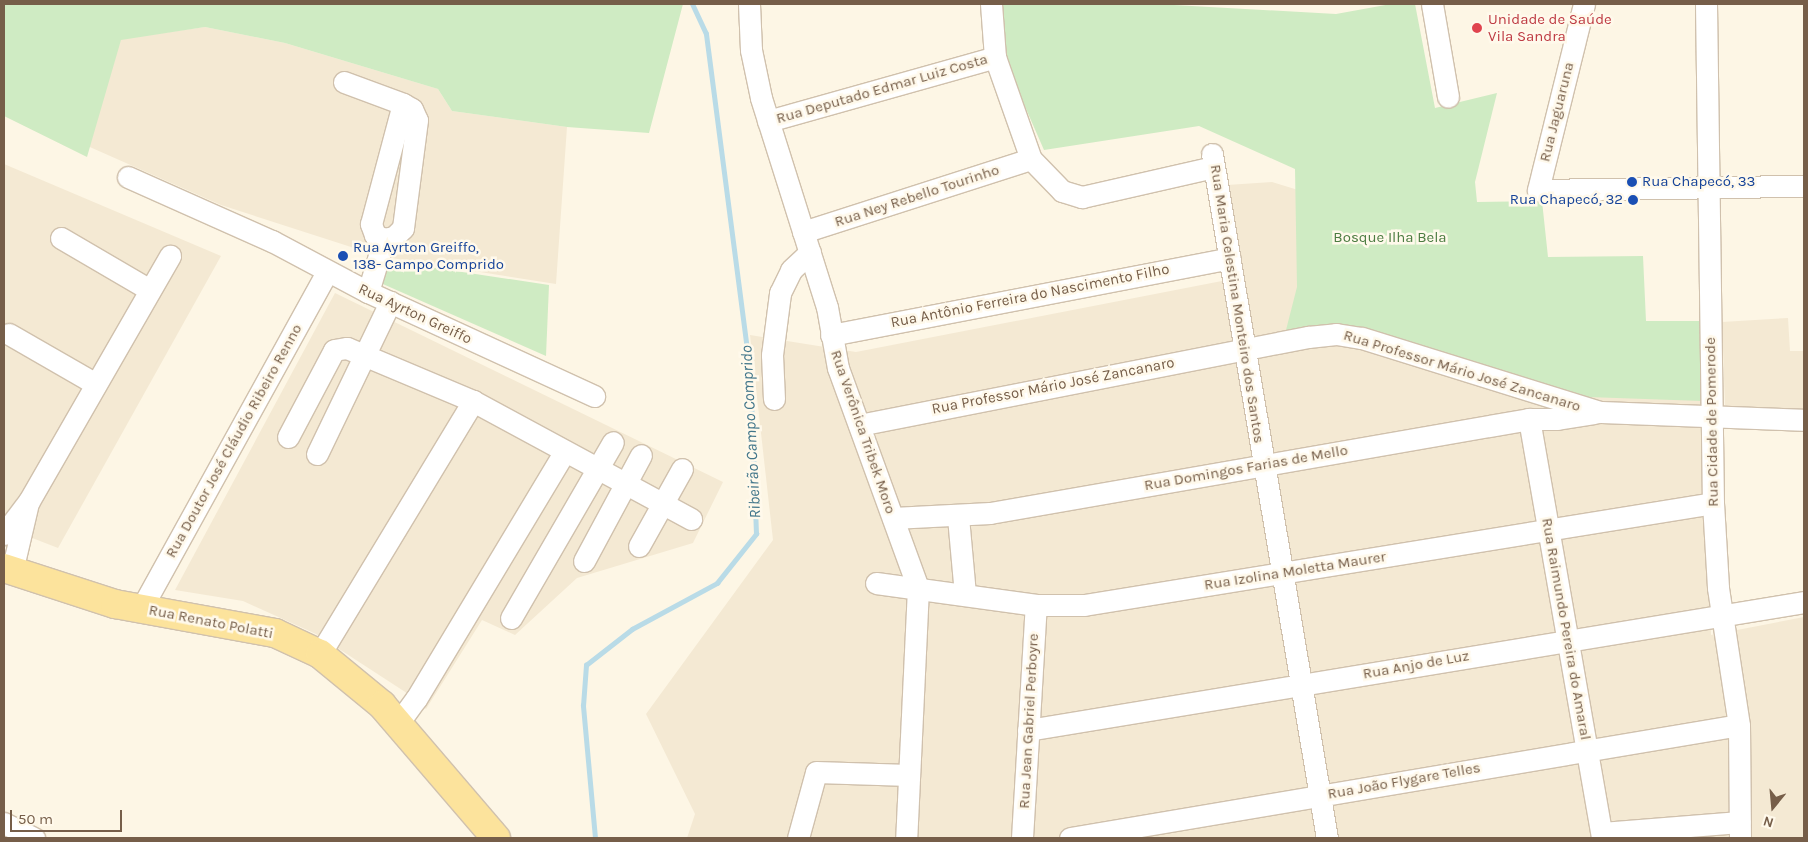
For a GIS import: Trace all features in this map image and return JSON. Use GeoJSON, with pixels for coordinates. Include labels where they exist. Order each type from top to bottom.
{"type":"FeatureCollection","features":[{"type":"Feature","properties":{"kind":"main road","name":"Rua Renato Polatti"},"geometry":{"type":"LineString","coordinates":[[8,569],[89,597],[141,609],[253,627],[299,642],[320,654],[363,685],[399,722],[452,789],[496,838]]}},
{"type":"Feature","properties":{"kind":"main road","name":"Rua Renato Polatti"},"geometry":{"type":"LineString","coordinates":[[452,789],[470,838]]}},
{"type":"Feature","properties":{"kind":"street","name":"Rua Verônica Tribek Moro"},"geometry":{"type":"LineString","coordinates":[[749,4],[751,50],[768,121],[827,307],[838,368],[918,588],[906,838]]}},
{"type":"Feature","properties":{"kind":"street"},"geometry":{"type":"LineString","coordinates":[[992,4],[995,57],[1031,159]]}},
{"type":"Feature","properties":{"kind":"street"},"geometry":{"type":"LineString","coordinates":[[1432,4],[1448,97]]}},
{"type":"Feature","properties":{"kind":"street","name":"Rua Jaguaruna"},"geometry":{"type":"LineString","coordinates":[[1584,4],[1538,190],[1708,188]]}},
{"type":"Feature","properties":{"kind":"street","name":"Rua Cidade de Pomerode"},"geometry":{"type":"LineString","coordinates":[[1706,4],[1712,503],[1722,614],[1739,725],[1740,830]]}},
{"type":"Feature","properties":{"kind":"street","name":"Rua Deputado Edmar Luiz Costa"},"geometry":{"type":"LineString","coordinates":[[768,121],[995,57]]}},
{"type":"Feature","properties":{"kind":"street"},"geometry":{"type":"LineString","coordinates":[[344,82],[403,104],[412,110],[417,120],[402,228],[394,237],[384,239],[375,235],[371,224],[403,104]]}},
{"type":"Feature","properties":{"kind":"street","name":"Rua Maria Celestina Monteiro dos Santos"},"geometry":{"type":"LineString","coordinates":[[1031,159],[1062,191],[1076,197],[1213,160],[1327,838]]}},
{"type":"Feature","properties":{"kind":"street","name":"Rua Ney Rebello Tourinho"},"geometry":{"type":"LineString","coordinates":[[807,242],[1031,159]]}},
{"type":"Feature","properties":{"kind":"street","name":"Rua Ayrton Greiffo"},"geometry":{"type":"LineString","coordinates":[[128,177],[272,241],[327,272],[368,292],[594,396]]}},
{"type":"Feature","properties":{"kind":"street"},"geometry":{"type":"LineString","coordinates":[[1708,188],[1804,186]]}},
{"type":"Feature","properties":{"kind":"street"},"geometry":{"type":"LineString","coordinates":[[61,238],[150,290]]}},
{"type":"Feature","properties":{"kind":"street"},"geometry":{"type":"LineString","coordinates":[[368,292],[384,239]]}},
{"type":"Feature","properties":{"kind":"street"},"geometry":{"type":"LineString","coordinates":[[774,399],[772,355],[780,293],[807,242]]}},
{"type":"Feature","properties":{"kind":"street"},"geometry":{"type":"LineString","coordinates":[[4,534],[29,500],[170,256]]}},
{"type":"Feature","properties":{"kind":"street","name":"Rua Antônio Ferreira do Nascimento Filho"},"geometry":{"type":"LineString","coordinates":[[831,335],[1230,258]]}},
{"type":"Feature","properties":{"kind":"street","name":"Rua Doutor José Cláudio Ribeiro Renno"},"geometry":{"type":"LineString","coordinates":[[141,609],[327,272]]}},
{"type":"Feature","properties":{"kind":"street"},"geometry":{"type":"LineString","coordinates":[[317,454],[366,357],[390,302]]}},
{"type":"Feature","properties":{"kind":"street"},"geometry":{"type":"LineString","coordinates":[[9,334],[96,384]]}},
{"type":"Feature","properties":{"kind":"street","name":"Rua Professor Mário José Zancanaro"},"geometry":{"type":"LineString","coordinates":[[858,425],[1322,335],[1349,336],[1599,412],[1804,420]]}},
{"type":"Feature","properties":{"kind":"street"},"geometry":{"type":"LineString","coordinates":[[288,437],[334,350],[347,348],[473,401],[691,519]]}},
{"type":"Feature","properties":{"kind":"street"},"geometry":{"type":"LineString","coordinates":[[320,654],[473,401]]}},
{"type":"Feature","properties":{"kind":"street","name":"Rua Domingos Farias de Mello"},"geometry":{"type":"LineString","coordinates":[[893,518],[958,517],[1529,419],[1557,419],[1599,412]]}},
{"type":"Feature","properties":{"kind":"street","name":"Rua Raimundo Pereira do Amaral"},"geometry":{"type":"LineString","coordinates":[[1529,419],[1602,836]]}},
{"type":"Feature","properties":{"kind":"street"},"geometry":{"type":"LineString","coordinates":[[511,618],[613,442]]}},
{"type":"Feature","properties":{"kind":"street"},"geometry":{"type":"LineString","coordinates":[[399,722],[416,699],[565,451]]}},
{"type":"Feature","properties":{"kind":"street"},"geometry":{"type":"LineString","coordinates":[[584,562],[641,455]]}},
{"type":"Feature","properties":{"kind":"street"},"geometry":{"type":"LineString","coordinates":[[639,546],[682,470]]}},
{"type":"Feature","properties":{"kind":"street"},"geometry":{"type":"LineString","coordinates":[[8,569],[29,500]]}},
{"type":"Feature","properties":{"kind":"street","name":"Rua Izolina Moletta Maurer"},"geometry":{"type":"LineString","coordinates":[[876,583],[1036,605],[1108,602],[1712,503]]}},
{"type":"Feature","properties":{"kind":"street"},"geometry":{"type":"LineString","coordinates":[[958,517],[965,594]]}},
{"type":"Feature","properties":{"kind":"street","name":"Rua Anjo de Luz"},"geometry":{"type":"LineString","coordinates":[[1028,730],[1568,639],[1804,602]]}},
{"type":"Feature","properties":{"kind":"street","name":"Rua Jean Gabriel Perboyre"},"geometry":{"type":"LineString","coordinates":[[1022,838],[1036,605]]}},
{"type":"Feature","properties":{"kind":"street","name":"Rua João Flygare Telles"},"geometry":{"type":"LineString","coordinates":[[1070,838],[1739,725]]}},
{"type":"Feature","properties":{"kind":"street"},"geometry":{"type":"LineString","coordinates":[[798,838],[816,772],[909,775]]}},
{"type":"Feature","properties":{"kind":"street"},"geometry":{"type":"LineString","coordinates":[[4,823],[34,838]]}},
{"type":"Feature","properties":{"kind":"street"},"geometry":{"type":"LineString","coordinates":[[1602,836],[1740,830]]}},
{"type":"Feature","properties":{"kind":"shaded area"},"geometry":{"type":"Polygon","coordinates":[[[205,27],[285,43],[438,89],[452,111],[567,127],[556,284],[379,256],[221,205],[83,144],[121,39],[205,27]]]}},
{"type":"Feature","properties":{"kind":"shaded area"},"geometry":{"type":"Polygon","coordinates":[[[4,164],[221,256],[58,548],[4,527],[4,164]]]}},
{"type":"Feature","properties":{"kind":"shaded area"},"geometry":{"type":"Polygon","coordinates":[[[1272,182],[1438,233],[1704,370],[1711,635],[1804,617],[1804,838],[687,838],[695,814],[646,714],[773,540],[750,335],[856,352],[1227,280],[1212,186],[1272,182]]]}},
{"type":"Feature","properties":{"kind":"shaded area"},"geometry":{"type":"Polygon","coordinates":[[[335,293],[723,482],[693,543],[577,578],[515,635],[482,620],[426,709],[416,699],[316,634],[243,601],[175,590],[335,293]]]}},
{"type":"Feature","properties":{"kind":"shaded area"},"geometry":{"type":"Polygon","coordinates":[[[1788,318],[1790,351],[1804,351],[1804,411],[1728,408],[1725,405],[1722,322],[1788,318]]]}},
{"type":"Feature","properties":{"kind":"green space"},"geometry":{"type":"Polygon","coordinates":[[[4,4],[683,4],[649,133],[567,127],[452,111],[438,89],[285,43],[205,27],[121,40],[87,157],[4,116],[4,4]]]}},
{"type":"Feature","properties":{"kind":"green space","name":"Bosque Ilha Bela"},"geometry":{"type":"Polygon","coordinates":[[[1002,4],[1156,4],[1336,14],[1391,4],[1415,4],[1435,108],[1497,93],[1475,182],[1477,202],[1542,201],[1548,257],[1643,256],[1646,321],[1706,321],[1702,401],[1588,397],[1356,326],[1286,330],[1297,287],[1295,169],[1199,126],[1044,150],[1005,61],[1002,4]]]}},
{"type":"Feature","properties":{"kind":"green space"},"geometry":{"type":"Polygon","coordinates":[[[383,260],[549,285],[546,356],[376,281],[383,260]]]}},
{"type":"Feature","properties":{"kind":"waterway","name":"Ribeirão Campo Comprido"},"geometry":{"type":"LineString","coordinates":[[595,838],[583,706],[586,665],[632,629],[717,583],[756,534],[750,373],[706,34],[692,4]]}},
{"type":"Feature","properties":{"kind":"place","name":"Unidade de Saúde Vila Sandra"},"geometry":{"type":"Point","coordinates":[1477,28]}},
{"type":"Feature","properties":{"kind":"place","name":"Rua Chapecó, 33"},"geometry":{"type":"Point","coordinates":[1632,182]}},
{"type":"Feature","properties":{"kind":"place","name":"Rua Chapecó, 32"},"geometry":{"type":"Point","coordinates":[1633,200]}},
{"type":"Feature","properties":{"kind":"place","name":"Rua Ayrton Greiffo, 138- Campo Comprido"},"geometry":{"type":"Point","coordinates":[343,256]}}]}
